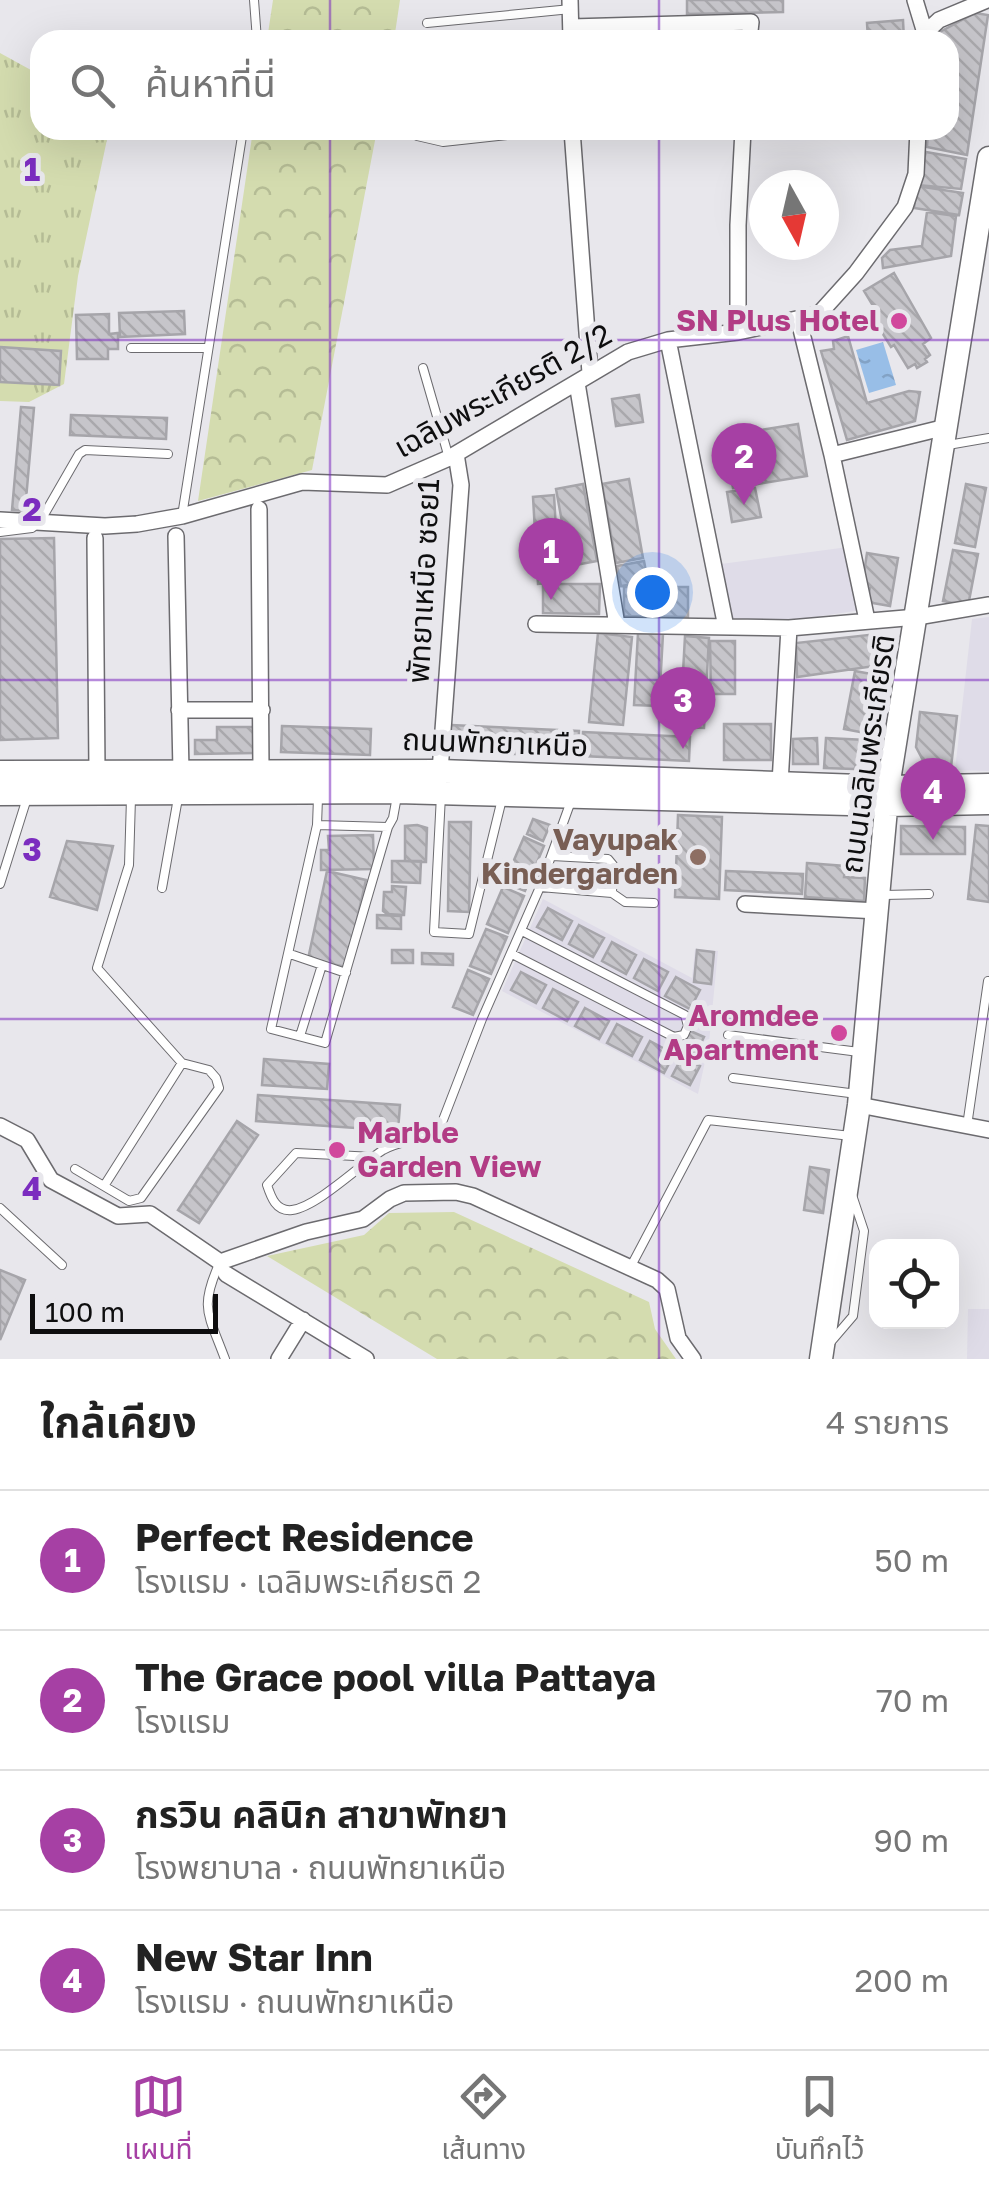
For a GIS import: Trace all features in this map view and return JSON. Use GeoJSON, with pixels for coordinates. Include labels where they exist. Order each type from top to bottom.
{"type":"FeatureCollection","features":[{"type":"Feature","properties":{"kind":"main road","name":"ถนนเฉลิมพระเกียรติ"},"geometry":{"type":"LineString","coordinates":[[821,1354],[859,1100],[887,796],[944,436],[982,248],[989,158]]}},
{"type":"Feature","properties":{"kind":"main road","name":"ถนนพัทยาเหนือ"},"geometry":{"type":"LineString","coordinates":[[0,794],[132,793],[262,770],[441,782],[780,783],[989,803]]}},
{"type":"Feature","properties":{"kind":"main road","name":"ถนนพัทยาเหนือ"},"geometry":{"type":"LineString","coordinates":[[0,772],[98,771],[180,782],[318,792],[397,792],[441,782],[503,795],[570,796],[887,796],[989,786]]}},
{"type":"Feature","properties":{"kind":"street"},"geometry":{"type":"LineString","coordinates":[[915,0],[923,30]]}},
{"type":"Feature","properties":{"kind":"street"},"geometry":{"type":"LineString","coordinates":[[930,30],[939,20],[987,0]]}},
{"type":"Feature","properties":{"kind":"street"},"geometry":{"type":"LineString","coordinates":[[570,19],[751,22],[751,30]]}},
{"type":"Feature","properties":{"kind":"street"},"geometry":{"type":"LineString","coordinates":[[572,140],[583,378],[617,625]]}},
{"type":"Feature","properties":{"kind":"street"},"geometry":{"type":"LineString","coordinates":[[738,332],[742,140]]}},
{"type":"Feature","properties":{"kind":"street","name":"เฉลิมพระเกียรติ 2/2"},"geometry":{"type":"LineString","coordinates":[[0,520],[105,526],[182,516],[302,482],[387,484],[452,456],[628,352],[668,340],[738,332],[819,314],[905,207],[916,174],[918,140]]}},
{"type":"Feature","properties":{"kind":"street"},"geometry":{"type":"LineString","coordinates":[[799,321],[867,620]]}},
{"type":"Feature","properties":{"kind":"street"},"geometry":{"type":"LineString","coordinates":[[668,340],[726,626]]}},
{"type":"Feature","properties":{"kind":"street"},"geometry":{"type":"LineString","coordinates":[[832,455],[944,436]]}},
{"type":"Feature","properties":{"kind":"street","name":"พัทยาเหนือ ซอย1"},"geometry":{"type":"LineString","coordinates":[[441,782],[461,484],[452,456]]}},
{"type":"Feature","properties":{"kind":"street"},"geometry":{"type":"LineString","coordinates":[[259,508],[262,770]]}},
{"type":"Feature","properties":{"kind":"street"},"geometry":{"type":"LineString","coordinates":[[176,536],[180,782]]}},
{"type":"Feature","properties":{"kind":"street"},"geometry":{"type":"LineString","coordinates":[[95,538],[98,771]]}},
{"type":"Feature","properties":{"kind":"street"},"geometry":{"type":"LineString","coordinates":[[536,624],[789,628],[917,617],[989,604]]}},
{"type":"Feature","properties":{"kind":"street"},"geometry":{"type":"LineString","coordinates":[[780,783],[789,628]]}},
{"type":"Feature","properties":{"kind":"street"},"geometry":{"type":"LineString","coordinates":[[178,710],[262,710]]}},
{"type":"Feature","properties":{"kind":"street"},"geometry":{"type":"LineString","coordinates":[[745,904],[879,903]]}},
{"type":"Feature","properties":{"kind":"street"},"geometry":{"type":"LineString","coordinates":[[859,1100],[989,1130]]}},
{"type":"Feature","properties":{"kind":"street"},"geometry":{"type":"LineString","coordinates":[[3,1133],[27,1140],[52,1180],[118,1216],[150,1214],[223,1268],[366,1359]]}},
{"type":"Feature","properties":{"kind":"street"},"geometry":{"type":"LineString","coordinates":[[223,1268],[306,1232],[363,1218],[390,1198],[404,1193],[456,1192],[657,1280],[666,1289],[678,1338],[694,1359]]}},
{"type":"Feature","properties":{"kind":"street"},"geometry":{"type":"LineString","coordinates":[[279,1359],[303,1320]]}},
{"type":"Feature","properties":{"kind":"lane"},"geometry":{"type":"LineString","coordinates":[[254,0],[256,30]]}},
{"type":"Feature","properties":{"kind":"lane"},"geometry":{"type":"LineString","coordinates":[[426,23],[570,19]]}},
{"type":"Feature","properties":{"kind":"lane"},"geometry":{"type":"LineString","coordinates":[[182,516],[241,140]]}},
{"type":"Feature","properties":{"kind":"lane"},"geometry":{"type":"LineString","coordinates":[[434,140],[461,140]]}},
{"type":"Feature","properties":{"kind":"lane"},"geometry":{"type":"LineString","coordinates":[[131,348],[208,348]]}},
{"type":"Feature","properties":{"kind":"lane"},"geometry":{"type":"LineString","coordinates":[[423,368],[452,456]]}},
{"type":"Feature","properties":{"kind":"lane"},"geometry":{"type":"LineString","coordinates":[[944,436],[989,438]]}},
{"type":"Feature","properties":{"kind":"lane"},"geometry":{"type":"LineString","coordinates":[[0,532],[32,528],[41,520],[85,450],[168,454]]}},
{"type":"Feature","properties":{"kind":"lane"},"geometry":{"type":"LineString","coordinates":[[162,888],[180,782]]}},
{"type":"Feature","properties":{"kind":"lane"},"geometry":{"type":"LineString","coordinates":[[441,782],[434,932],[469,934],[503,795]]}},
{"type":"Feature","properties":{"kind":"lane"},"geometry":{"type":"LineString","coordinates":[[318,792],[316,824],[271,1029],[325,1043],[393,818],[397,792]]}},
{"type":"Feature","properties":{"kind":"lane"},"geometry":{"type":"LineString","coordinates":[[75,1168],[129,1201],[141,1198],[219,1088],[208,1070],[182,1063],[98,968],[129,865],[132,793]]}},
{"type":"Feature","properties":{"kind":"lane"},"geometry":{"type":"LineString","coordinates":[[0,884],[28,794]]}},
{"type":"Feature","properties":{"kind":"lane"},"geometry":{"type":"LineString","coordinates":[[374,1157],[296,1153],[267,1186],[272,1200],[292,1210],[324,1194],[374,1157],[385,1148],[435,1133],[540,887],[571,808],[570,796]]}},
{"type":"Feature","properties":{"kind":"lane"},"geometry":{"type":"LineString","coordinates":[[316,824],[388,827]]}},
{"type":"Feature","properties":{"kind":"lane"},"geometry":{"type":"LineString","coordinates":[[552,856],[608,860],[613,865],[612,893]]}},
{"type":"Feature","properties":{"kind":"lane"},"geometry":{"type":"LineString","coordinates":[[540,887],[612,893],[625,902],[654,903]]}},
{"type":"Feature","properties":{"kind":"lane"},"geometry":{"type":"LineString","coordinates":[[879,903],[929,894]]}},
{"type":"Feature","properties":{"kind":"lane"},"geometry":{"type":"LineString","coordinates":[[512,954],[674,1037],[684,1035],[688,1026],[685,1015],[522,931]]}},
{"type":"Feature","properties":{"kind":"lane"},"geometry":{"type":"LineString","coordinates":[[290,954],[346,973]]}},
{"type":"Feature","properties":{"kind":"lane"},"geometry":{"type":"LineString","coordinates":[[300,1036],[322,965]]}},
{"type":"Feature","properties":{"kind":"lane"},"geometry":{"type":"LineString","coordinates":[[967,1126],[988,981]]}},
{"type":"Feature","properties":{"kind":"lane"},"geometry":{"type":"LineString","coordinates":[[728,1035],[864,1053]]}},
{"type":"Feature","properties":{"kind":"lane"},"geometry":{"type":"LineString","coordinates":[[104,1186],[182,1063]]}},
{"type":"Feature","properties":{"kind":"lane"},"geometry":{"type":"LineString","coordinates":[[733,1078],[859,1100]]}},
{"type":"Feature","properties":{"kind":"lane"},"geometry":{"type":"LineString","coordinates":[[630,1268],[708,1120],[854,1137]]}},
{"type":"Feature","properties":{"kind":"lane"},"geometry":{"type":"LineString","coordinates":[[0,1208],[62,1265]]}},
{"type":"Feature","properties":{"kind":"lane"},"geometry":{"type":"LineString","coordinates":[[223,1268],[208,1290],[205,1305],[224,1359]]}},
{"type":"Feature","properties":{"kind":"shaded area"},"geometry":{"type":"Polygon","coordinates":[[[848,547],[862,610],[780,622],[731,618],[721,564],[848,547]]]}},
{"type":"Feature","properties":{"kind":"shaded area"},"geometry":{"type":"Polygon","coordinates":[[[989,617],[989,771],[955,770],[972,619],[989,617]]]}},
{"type":"Feature","properties":{"kind":"shaded area"},"geometry":{"type":"Polygon","coordinates":[[[543,899],[692,978],[695,949],[718,951],[709,1043],[698,1094],[502,991],[543,899]]]}},
{"type":"Feature","properties":{"kind":"shaded area"},"geometry":{"type":"Polygon","coordinates":[[[968,1309],[989,1309],[989,1359],[967,1359],[968,1309]]]}},
{"type":"Feature","properties":{"kind":"green space"},"geometry":{"type":"Polygon","coordinates":[[[273,0],[400,0],[396,30],[268,30],[273,0]]]}},
{"type":"Feature","properties":{"kind":"green space"},"geometry":{"type":"Polygon","coordinates":[[[0,53],[30,70],[30,140],[107,140],[78,276],[64,384],[29,402],[0,401],[0,53]]]}},
{"type":"Feature","properties":{"kind":"green space"},"geometry":{"type":"Polygon","coordinates":[[[252,140],[375,140],[312,470],[198,501],[252,140]]]}},
{"type":"Feature","properties":{"kind":"green space"},"geometry":{"type":"Polygon","coordinates":[[[454,1212],[649,1302],[655,1329],[676,1359],[437,1359],[267,1256],[364,1235],[389,1213],[454,1212]]]}},
{"type":"Feature","properties":{"kind":"water"},"geometry":{"type":"Polygon","coordinates":[[[883,342],[896,385],[869,393],[856,350],[883,342]]]}},
{"type":"Feature","properties":{"kind":"building"},"geometry":{"type":"Polygon","coordinates":[[[687,0],[783,0],[783,12],[687,14],[687,0]]]}},
{"type":"Feature","properties":{"kind":"building"},"geometry":{"type":"Polygon","coordinates":[[[975,13],[988,15],[967,155],[927,147],[927,140],[959,140],[959,30],[944,30],[975,13]]]}},
{"type":"Feature","properties":{"kind":"building"},"geometry":{"type":"Polygon","coordinates":[[[903,20],[904,30],[867,30],[867,23],[903,20]]]}},
{"type":"Feature","properties":{"kind":"building"},"geometry":{"type":"Polygon","coordinates":[[[926,152],[966,159],[961,189],[917,185],[926,152]]]}},
{"type":"Feature","properties":{"kind":"building"},"geometry":{"type":"Polygon","coordinates":[[[917,186],[963,193],[959,215],[914,208],[917,186]]]}},
{"type":"Feature","properties":{"kind":"building"},"geometry":{"type":"Polygon","coordinates":[[[927,212],[956,216],[951,256],[883,268],[882,258],[890,250],[922,246],[927,212]]]}},
{"type":"Feature","properties":{"kind":"building","name":"SN Plus Hotel"},"geometry":{"type":"Polygon","coordinates":[[[894,273],[931,338],[923,344],[930,355],[925,359],[927,362],[917,368],[915,364],[908,368],[894,345],[891,347],[873,318],[878,314],[864,291],[894,273]]]}},
{"type":"Feature","properties":{"kind":"building"},"geometry":{"type":"Polygon","coordinates":[[[184,311],[185,334],[120,337],[119,313],[184,311]]]}},
{"type":"Feature","properties":{"kind":"building"},"geometry":{"type":"Polygon","coordinates":[[[109,314],[109,334],[118,333],[118,349],[108,349],[108,359],[77,359],[76,315],[109,314]]]}},
{"type":"Feature","properties":{"kind":"building"},"geometry":{"type":"Polygon","coordinates":[[[848,336],[867,403],[909,391],[920,392],[915,421],[847,440],[821,351],[834,349],[833,341],[848,336]]]}},
{"type":"Feature","properties":{"kind":"building"},"geometry":{"type":"Polygon","coordinates":[[[0,347],[61,351],[59,385],[0,382],[0,347]]]}},
{"type":"Feature","properties":{"kind":"building"},"geometry":{"type":"Polygon","coordinates":[[[639,395],[643,422],[616,426],[612,399],[639,395]]]}},
{"type":"Feature","properties":{"kind":"building"},"geometry":{"type":"Polygon","coordinates":[[[21,407],[34,408],[25,511],[12,510],[21,407]]]}},
{"type":"Feature","properties":{"kind":"building"},"geometry":{"type":"Polygon","coordinates":[[[71,415],[167,418],[166,439],[70,435],[71,415]]]}},
{"type":"Feature","properties":{"kind":"building"},"geometry":{"type":"Polygon","coordinates":[[[798,424],[807,476],[733,488],[724,436],[798,424]]]}},
{"type":"Feature","properties":{"kind":"building"},"geometry":{"type":"Polygon","coordinates":[[[629,479],[643,558],[616,563],[602,484],[629,479]]]}},
{"type":"Feature","properties":{"kind":"building"},"geometry":{"type":"Polygon","coordinates":[[[583,484],[597,561],[570,566],[556,489],[583,484]]]}},
{"type":"Feature","properties":{"kind":"building"},"geometry":{"type":"Polygon","coordinates":[[[966,484],[986,488],[975,547],[955,543],[966,484]]]}},
{"type":"Feature","properties":{"kind":"building"},"geometry":{"type":"Polygon","coordinates":[[[755,488],[761,517],[732,522],[727,492],[755,488]]]}},
{"type":"Feature","properties":{"kind":"building"},"geometry":{"type":"Polygon","coordinates":[[[554,495],[559,582],[538,584],[533,497],[554,495]]]}},
{"type":"Feature","properties":{"kind":"building"},"geometry":{"type":"Polygon","coordinates":[[[54,538],[58,738],[0,740],[0,539],[54,538]]]}},
{"type":"Feature","properties":{"kind":"building"},"geometry":{"type":"Polygon","coordinates":[[[953,550],[978,554],[968,606],[943,601],[953,550]]]}},
{"type":"Feature","properties":{"kind":"building"},"geometry":{"type":"Polygon","coordinates":[[[867,553],[898,558],[890,606],[867,602],[870,588],[862,586],[867,553]]]}},
{"type":"Feature","properties":{"kind":"building"},"geometry":{"type":"Polygon","coordinates":[[[644,561],[648,582],[621,586],[617,566],[644,561]]]}},
{"type":"Feature","properties":{"kind":"building"},"geometry":{"type":"Polygon","coordinates":[[[543,584],[600,584],[599,614],[543,613],[543,584]]]}},
{"type":"Feature","properties":{"kind":"building"},"geometry":{"type":"Polygon","coordinates":[[[624,587],[688,587],[688,617],[624,616],[624,587]]]}},
{"type":"Feature","properties":{"kind":"building"},"geometry":{"type":"Polygon","coordinates":[[[598,633],[632,637],[623,725],[589,722],[598,633]]]}},
{"type":"Feature","properties":{"kind":"building"},"geometry":{"type":"Polygon","coordinates":[[[638,633],[663,634],[659,706],[634,705],[638,633]]]}},
{"type":"Feature","properties":{"kind":"building"},"geometry":{"type":"Polygon","coordinates":[[[877,634],[882,665],[797,677],[796,643],[877,634]]]}},
{"type":"Feature","properties":{"kind":"building"},"geometry":{"type":"Polygon","coordinates":[[[685,636],[709,638],[704,728],[680,727],[685,636]]]}},
{"type":"Feature","properties":{"kind":"building"},"geometry":{"type":"Polygon","coordinates":[[[710,641],[735,641],[735,694],[711,694],[710,641]]]}},
{"type":"Feature","properties":{"kind":"building"},"geometry":{"type":"Polygon","coordinates":[[[855,671],[882,676],[871,734],[844,729],[855,671]]]}},
{"type":"Feature","properties":{"kind":"building"},"geometry":{"type":"Polygon","coordinates":[[[920,712],[957,716],[951,767],[926,766],[916,747],[920,712]]]}},
{"type":"Feature","properties":{"kind":"building"},"geometry":{"type":"Polygon","coordinates":[[[724,724],[771,724],[771,760],[724,760],[724,724]]]}},
{"type":"Feature","properties":{"kind":"building"},"geometry":{"type":"Polygon","coordinates":[[[451,725],[579,731],[578,756],[449,752],[451,725]]]}},
{"type":"Feature","properties":{"kind":"building"},"geometry":{"type":"Polygon","coordinates":[[[282,726],[371,729],[370,755],[281,752],[282,726]]]}},
{"type":"Feature","properties":{"kind":"building"},"geometry":{"type":"Polygon","coordinates":[[[217,727],[259,727],[259,753],[195,754],[195,740],[217,740],[217,727]]]}},
{"type":"Feature","properties":{"kind":"building"},"geometry":{"type":"Polygon","coordinates":[[[583,732],[690,737],[689,761],[582,756],[583,732]]]}},
{"type":"Feature","properties":{"kind":"building"},"geometry":{"type":"Polygon","coordinates":[[[817,738],[818,764],[793,764],[793,739],[817,738]]]}},
{"type":"Feature","properties":{"kind":"building"},"geometry":{"type":"Polygon","coordinates":[[[826,738],[866,740],[865,755],[854,769],[824,768],[826,738]]]}},
{"type":"Feature","properties":{"kind":"building","name":"Vayupak Kindergarden"},"geometry":{"type":"Polygon","coordinates":[[[678,815],[722,817],[719,899],[675,897],[678,815]]]}},
{"type":"Feature","properties":{"kind":"building"},"geometry":{"type":"Polygon","coordinates":[[[533,819],[550,825],[543,841],[527,834],[533,819]]]}},
{"type":"Feature","properties":{"kind":"building"},"geometry":{"type":"Polygon","coordinates":[[[449,822],[471,822],[469,912],[448,911],[449,822]]]}},
{"type":"Feature","properties":{"kind":"building"},"geometry":{"type":"Polygon","coordinates":[[[976,825],[989,826],[989,902],[968,899],[976,825]]]}},
{"type":"Feature","properties":{"kind":"building"},"geometry":{"type":"Polygon","coordinates":[[[405,826],[427,828],[426,862],[405,861],[405,826]]]}},
{"type":"Feature","properties":{"kind":"building"},"geometry":{"type":"Polygon","coordinates":[[[901,826],[965,827],[965,854],[901,854],[901,826]]]}},
{"type":"Feature","properties":{"kind":"building"},"geometry":{"type":"Polygon","coordinates":[[[373,835],[374,869],[321,870],[321,850],[329,850],[328,836],[373,835]]]}},
{"type":"Feature","properties":{"kind":"building"},"geometry":{"type":"Polygon","coordinates":[[[524,837],[544,846],[525,891],[504,883],[524,837]]]}},
{"type":"Feature","properties":{"kind":"building"},"geometry":{"type":"Polygon","coordinates":[[[67,841],[113,846],[97,910],[50,897],[67,841]]]}},
{"type":"Feature","properties":{"kind":"building"},"geometry":{"type":"Polygon","coordinates":[[[392,861],[421,861],[420,883],[392,882],[392,861]]]}},
{"type":"Feature","properties":{"kind":"building"},"geometry":{"type":"Polygon","coordinates":[[[807,863],[845,866],[844,877],[865,878],[864,901],[805,897],[807,863]]]}},
{"type":"Feature","properties":{"kind":"building"},"geometry":{"type":"Polygon","coordinates":[[[327,871],[366,880],[346,967],[308,959],[327,871]]]}},
{"type":"Feature","properties":{"kind":"building"},"geometry":{"type":"Polygon","coordinates":[[[726,871],[803,874],[802,894],[725,890],[726,871]]]}},
{"type":"Feature","properties":{"kind":"building"},"geometry":{"type":"Polygon","coordinates":[[[392,886],[406,887],[404,915],[383,911],[384,892],[392,892],[392,886]]]}},
{"type":"Feature","properties":{"kind":"building"},"geometry":{"type":"Polygon","coordinates":[[[503,887],[524,896],[508,933],[487,924],[503,887]]]}},
{"type":"Feature","properties":{"kind":"building"},"geometry":{"type":"Polygon","coordinates":[[[548,908],[572,921],[562,940],[537,927],[548,908]]]}},
{"type":"Feature","properties":{"kind":"building"},"geometry":{"type":"Polygon","coordinates":[[[377,915],[401,916],[401,929],[377,928],[377,915]]]}},
{"type":"Feature","properties":{"kind":"building"},"geometry":{"type":"Polygon","coordinates":[[[579,925],[604,938],[593,957],[569,944],[579,925]]]}},
{"type":"Feature","properties":{"kind":"building"},"geometry":{"type":"Polygon","coordinates":[[[486,929],[507,937],[491,974],[470,966],[486,929]]]}},
{"type":"Feature","properties":{"kind":"building"},"geometry":{"type":"Polygon","coordinates":[[[612,942],[636,955],[626,974],[602,961],[612,942]]]}},
{"type":"Feature","properties":{"kind":"building"},"geometry":{"type":"Polygon","coordinates":[[[392,950],[413,950],[413,963],[392,963],[392,950]]]}},
{"type":"Feature","properties":{"kind":"building"},"geometry":{"type":"Polygon","coordinates":[[[697,950],[714,952],[711,984],[694,982],[697,950]]]}},
{"type":"Feature","properties":{"kind":"building"},"geometry":{"type":"Polygon","coordinates":[[[422,953],[453,954],[453,965],[422,964],[422,953]]]}},
{"type":"Feature","properties":{"kind":"building"},"geometry":{"type":"Polygon","coordinates":[[[644,959],[668,972],[658,991],[634,978],[644,959]]]}},
{"type":"Feature","properties":{"kind":"building"},"geometry":{"type":"Polygon","coordinates":[[[468,970],[489,979],[473,1015],[453,1007],[468,970]]]}},
{"type":"Feature","properties":{"kind":"building"},"geometry":{"type":"Polygon","coordinates":[[[521,972],[546,985],[536,1003],[511,990],[521,972]]]}},
{"type":"Feature","properties":{"kind":"building"},"geometry":{"type":"Polygon","coordinates":[[[676,977],[700,990],[690,1009],[665,996],[676,977]]]}},
{"type":"Feature","properties":{"kind":"building"},"geometry":{"type":"Polygon","coordinates":[[[553,989],[578,1002],[567,1021],[543,1008],[553,989]]]}},
{"type":"Feature","properties":{"kind":"building"},"geometry":{"type":"Polygon","coordinates":[[[585,1008],[609,1021],[599,1039],[575,1026],[585,1008]]]}},
{"type":"Feature","properties":{"kind":"building"},"geometry":{"type":"Polygon","coordinates":[[[617,1024],[642,1037],[632,1056],[607,1043],[617,1024]]]}},
{"type":"Feature","properties":{"kind":"building"},"geometry":{"type":"Polygon","coordinates":[[[688,1030],[704,1037],[694,1058],[679,1051],[688,1030]]]}},
{"type":"Feature","properties":{"kind":"building"},"geometry":{"type":"Polygon","coordinates":[[[650,1041],[674,1054],[664,1073],[640,1060],[650,1041]]]}},
{"type":"Feature","properties":{"kind":"building"},"geometry":{"type":"Polygon","coordinates":[[[682,1057],[700,1066],[690,1085],[672,1076],[682,1057]]]}},
{"type":"Feature","properties":{"kind":"building"},"geometry":{"type":"Polygon","coordinates":[[[264,1059],[329,1064],[327,1089],[262,1085],[264,1059]]]}},
{"type":"Feature","properties":{"kind":"building"},"geometry":{"type":"Polygon","coordinates":[[[258,1095],[400,1105],[398,1131],[256,1121],[258,1095]]]}},
{"type":"Feature","properties":{"kind":"building"},"geometry":{"type":"Polygon","coordinates":[[[237,1121],[258,1135],[199,1223],[178,1210],[237,1121]]]}},
{"type":"Feature","properties":{"kind":"building"},"geometry":{"type":"Polygon","coordinates":[[[810,1167],[829,1170],[823,1213],[804,1210],[810,1167]]]}},
{"type":"Feature","properties":{"kind":"building"},"geometry":{"type":"Polygon","coordinates":[[[0,1270],[25,1280],[0,1340],[0,1270]]]}},
{"type":"Feature","properties":{"kind":"place","name":"SN Plus Hotel"},"geometry":{"type":"Point","coordinates":[899,321]}},
{"type":"Feature","properties":{"kind":"place","name":"The Grace pool villa Pattaya"},"geometry":{"type":"Point","coordinates":[744,505]}},
{"type":"Feature","properties":{"kind":"place","name":"Perfect Residence"},"geometry":{"type":"Point","coordinates":[551,600]}},
{"type":"Feature","properties":{"kind":"place","name":"กรวิน คลินิก สาขาพัทยา"},"geometry":{"type":"Point","coordinates":[683,749]}},
{"type":"Feature","properties":{"kind":"place","name":"New Star Inn"},"geometry":{"type":"Point","coordinates":[933,840]}},
{"type":"Feature","properties":{"kind":"place","name":"Vayupak Kindergarden"},"geometry":{"type":"Point","coordinates":[698,857]}},
{"type":"Feature","properties":{"kind":"place","name":"Aromdee Apartment"},"geometry":{"type":"Point","coordinates":[839,1033]}},
{"type":"Feature","properties":{"kind":"place","name":"Marble Garden View"},"geometry":{"type":"Point","coordinates":[337,1150]}}]}
